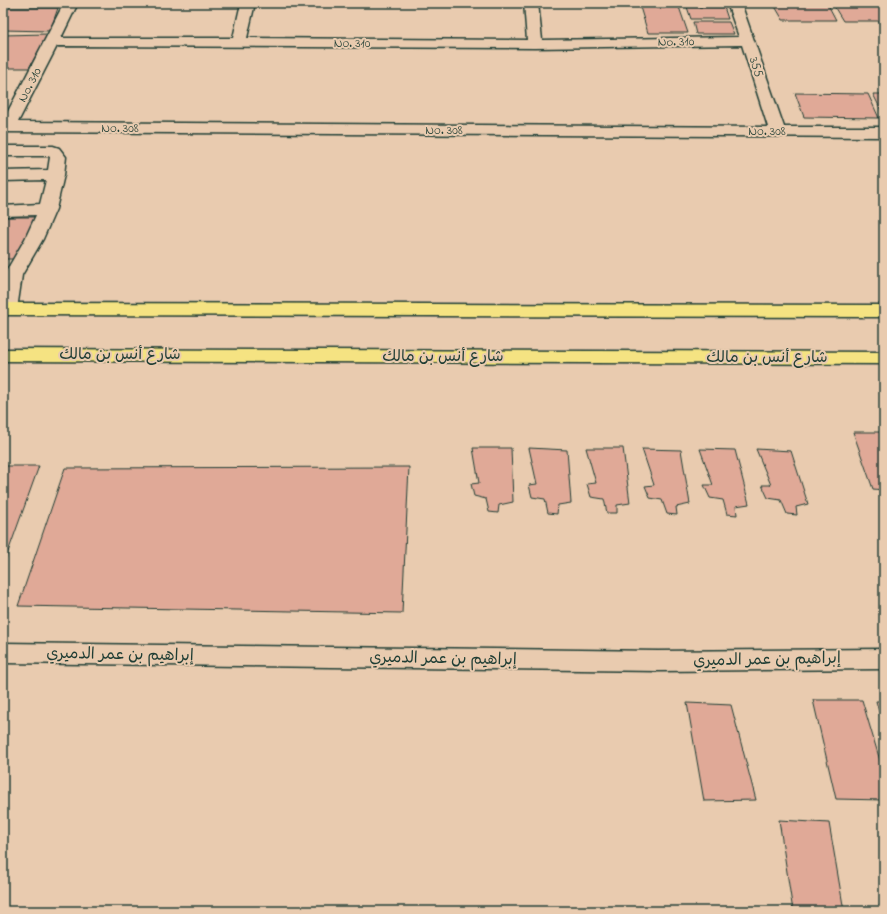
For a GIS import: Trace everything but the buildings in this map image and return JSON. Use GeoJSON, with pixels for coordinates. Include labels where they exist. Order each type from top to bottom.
{"type":"FeatureCollection","features":[{"type":"Feature","properties":{"kind":"main road"},"geometry":{"type":"LineString","coordinates":[[5,309],[884,311]]}},
{"type":"Feature","properties":{"kind":"main road","name":"شارع أنس بن مالك"},"geometry":{"type":"LineString","coordinates":[[3,355],[884,358]]}},
{"type":"Feature","properties":{"kind":"street"},"geometry":{"type":"LineString","coordinates":[[52,42],[71,3]]}},
{"type":"Feature","properties":{"kind":"street"},"geometry":{"type":"LineString","coordinates":[[239,42],[248,3]]}},
{"type":"Feature","properties":{"kind":"street"},"geometry":{"type":"LineString","coordinates":[[530,3],[535,44]]}},
{"type":"Feature","properties":{"kind":"street","name":"355"},"geometry":{"type":"LineString","coordinates":[[734,3],[777,131]]}},
{"type":"Feature","properties":{"kind":"street","name":"No. 310"},"geometry":{"type":"LineString","coordinates":[[5,127],[52,42],[535,44],[748,41]]}},
{"type":"Feature","properties":{"kind":"street","name":"No. 308"},"geometry":{"type":"LineString","coordinates":[[5,127],[884,132]]}},
{"type":"Feature","properties":{"kind":"street"},"geometry":{"type":"LineString","coordinates":[[3,151],[53,152],[58,157],[56,175],[47,209],[34,239],[13,275],[5,309]]}},
{"type":"Feature","properties":{"kind":"street"},"geometry":{"type":"LineString","coordinates":[[3,176],[56,175]]}},
{"type":"Feature","properties":{"kind":"street"},"geometry":{"type":"LineString","coordinates":[[3,211],[47,209]]}},
{"type":"Feature","properties":{"kind":"street","name":"إبراهيم بن عمر الدميري"},"geometry":{"type":"LineString","coordinates":[[3,653],[658,661],[884,659]]}}]}
